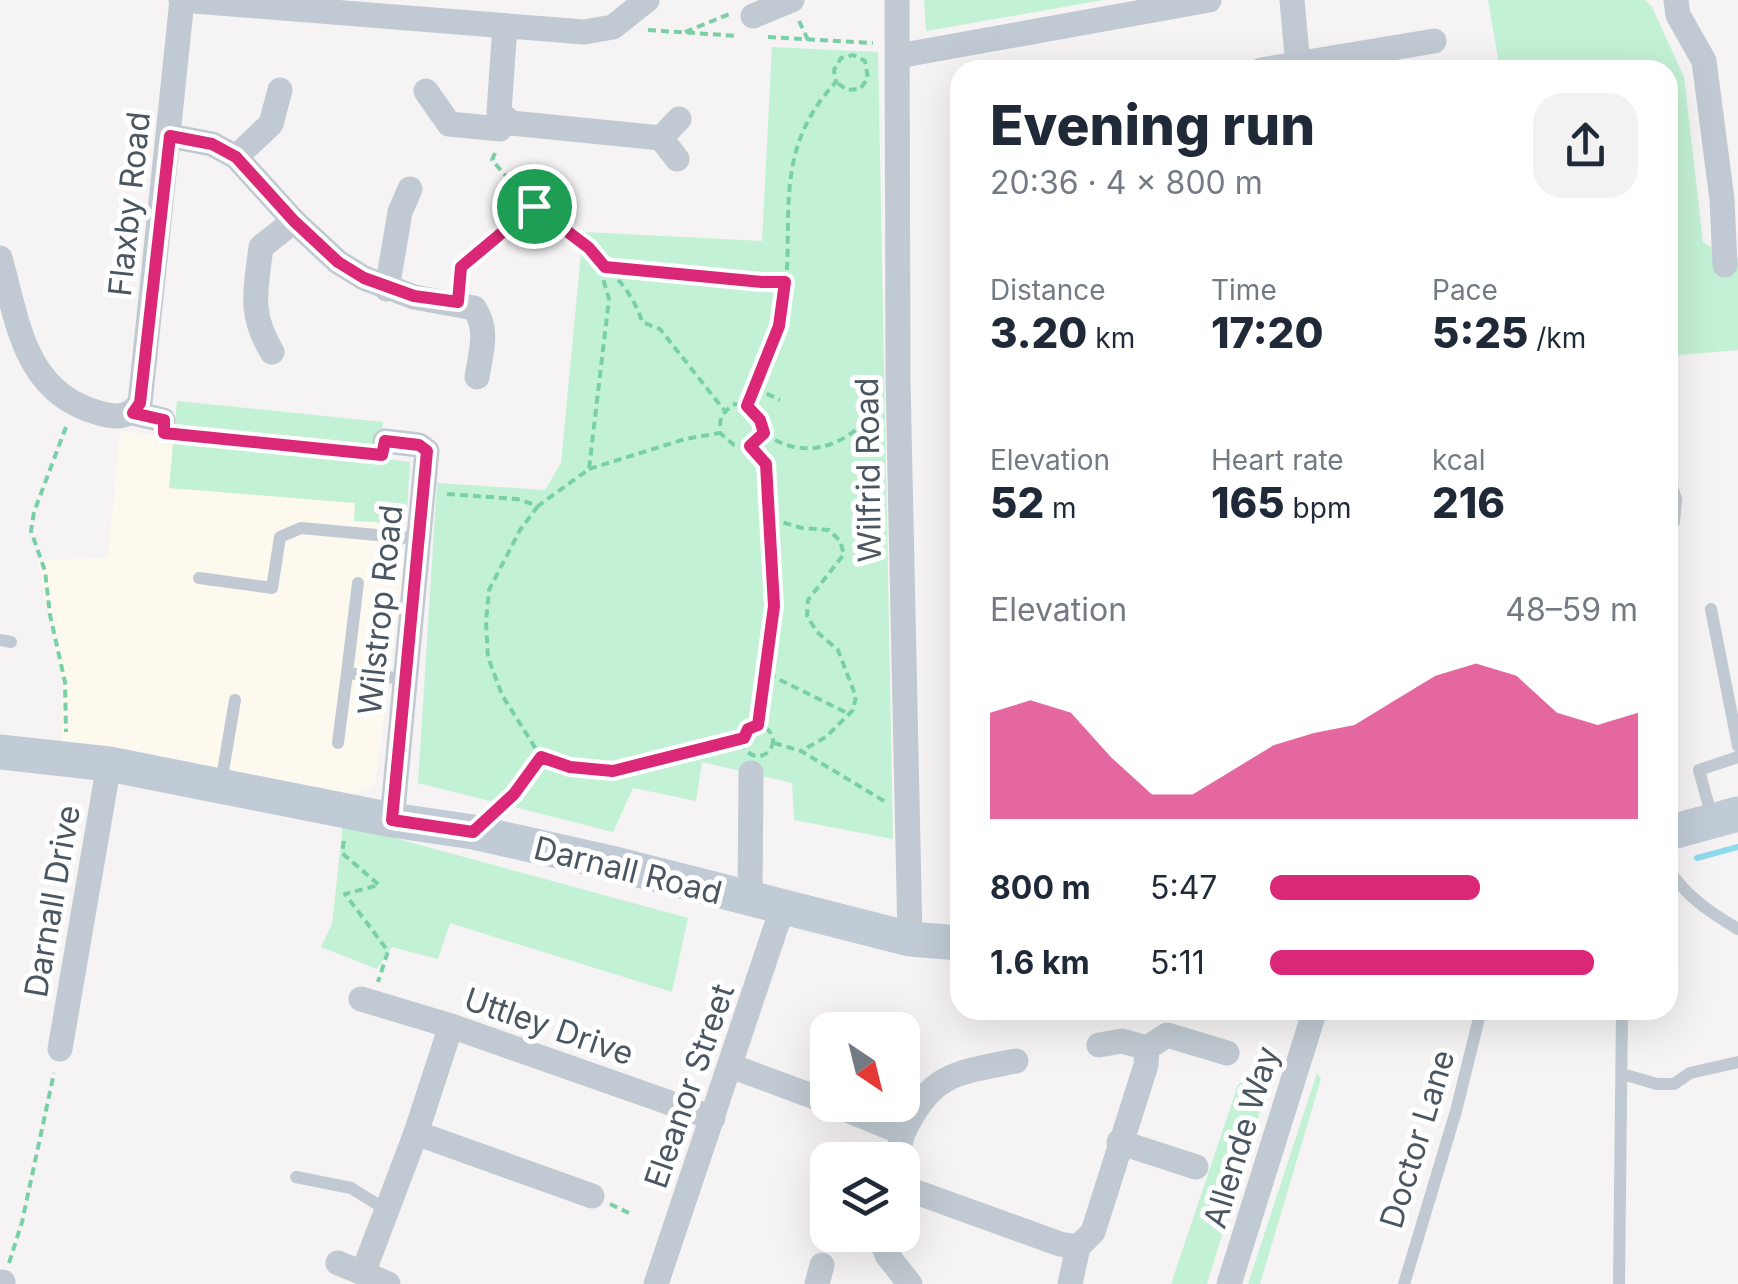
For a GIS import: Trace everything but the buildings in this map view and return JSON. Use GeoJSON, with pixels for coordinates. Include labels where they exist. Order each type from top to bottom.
{"type":"FeatureCollection","features":[{"type":"Feature","properties":{"kind":"main road","name":"Darnall Road"},"geometry":{"type":"LineString","coordinates":[[0,752],[109,764],[392,820],[473,832],[910,939],[950,943]]}},
{"type":"Feature","properties":{"kind":"main road"},"geometry":{"type":"LineString","coordinates":[[1678,830],[1726,817]]}},
{"type":"Feature","properties":{"kind":"street"},"geometry":{"type":"LineString","coordinates":[[182,0],[251,2],[584,32],[613,27],[647,0]]}},
{"type":"Feature","properties":{"kind":"street","name":"Flaxby Road"},"geometry":{"type":"LineString","coordinates":[[133,413],[140,403],[182,0]]}},
{"type":"Feature","properties":{"kind":"street"},"geometry":{"type":"LineString","coordinates":[[754,16],[792,0]]}},
{"type":"Feature","properties":{"kind":"street","name":"Wilfrid Road"},"geometry":{"type":"LineString","coordinates":[[897,0],[898,380],[910,939]]}},
{"type":"Feature","properties":{"kind":"street"},"geometry":{"type":"LineString","coordinates":[[898,56],[1209,0]]}},
{"type":"Feature","properties":{"kind":"street"},"geometry":{"type":"LineString","coordinates":[[1292,0],[1297,60]]}},
{"type":"Feature","properties":{"kind":"street"},"geometry":{"type":"LineString","coordinates":[[1676,0],[1678,15],[1704,60],[1730,198],[1725,265]]}},
{"type":"Feature","properties":{"kind":"street"},"geometry":{"type":"LineString","coordinates":[[499,132],[505,26]]}},
{"type":"Feature","properties":{"kind":"street"},"geometry":{"type":"LineString","coordinates":[[1350,60],[1419,52]]}},
{"type":"Feature","properties":{"kind":"street"},"geometry":{"type":"LineString","coordinates":[[236,157],[270,124],[280,90]]}},
{"type":"Feature","properties":{"kind":"street"},"geometry":{"type":"LineString","coordinates":[[426,91],[449,124],[499,132],[510,123],[670,128],[677,160]]}},
{"type":"Feature","properties":{"kind":"street"},"geometry":{"type":"LineString","coordinates":[[170,136],[212,144],[236,157],[338,262],[387,289],[474,308],[482,319],[484,336],[477,377]]}},
{"type":"Feature","properties":{"kind":"street"},"geometry":{"type":"LineString","coordinates":[[387,289],[400,212],[410,189]]}},
{"type":"Feature","properties":{"kind":"street"},"geometry":{"type":"LineString","coordinates":[[272,352],[259,330],[254,309],[261,247],[294,221]]}},
{"type":"Feature","properties":{"kind":"street"},"geometry":{"type":"LineString","coordinates":[[0,258],[26,347],[41,378],[57,394],[104,415],[119,417],[133,413],[164,420]]}},
{"type":"Feature","properties":{"kind":"street","name":"Wilstrop Road"},"geometry":{"type":"LineString","coordinates":[[385,441],[419,445],[427,451],[392,820]]}},
{"type":"Feature","properties":{"kind":"street","name":"Darnall Drive"},"geometry":{"type":"LineString","coordinates":[[60,1049],[109,764]]}},
{"type":"Feature","properties":{"kind":"street","name":"Eleanor Street"},"geometry":{"type":"LineString","coordinates":[[656,1284],[731,1066],[766,905],[751,773]]}},
{"type":"Feature","properties":{"kind":"street","name":"Uttley Drive"},"geometry":{"type":"LineString","coordinates":[[366,1001],[451,1026],[714,1118]]}},
{"type":"Feature","properties":{"kind":"street","name":"Allende Way"},"geometry":{"type":"LineString","coordinates":[[1229,1284],[1312,1020]]}},
{"type":"Feature","properties":{"kind":"street"},"geometry":{"type":"LineString","coordinates":[[388,1284],[350,1268],[388,1211],[451,1026]]}},
{"type":"Feature","properties":{"kind":"street"},"geometry":{"type":"LineString","coordinates":[[1099,1045],[1122,1041],[1147,1048],[1167,1035],[1226,1053]]}},
{"type":"Feature","properties":{"kind":"street"},"geometry":{"type":"LineString","coordinates":[[1070,1284],[1078,1247],[1093,1232],[1146,1065],[1147,1048]]}},
{"type":"Feature","properties":{"kind":"street"},"geometry":{"type":"LineString","coordinates":[[901,1142],[917,1104],[933,1085],[968,1070],[1016,1061]]}},
{"type":"Feature","properties":{"kind":"street"},"geometry":{"type":"LineString","coordinates":[[731,1066],[810,1095]]}},
{"type":"Feature","properties":{"kind":"street"},"geometry":{"type":"LineString","coordinates":[[876,1122],[903,1133]]}},
{"type":"Feature","properties":{"kind":"street"},"geometry":{"type":"LineString","coordinates":[[416,1133],[592,1196]]}},
{"type":"Feature","properties":{"kind":"street"},"geometry":{"type":"LineString","coordinates":[[1120,1142],[1196,1166]]}},
{"type":"Feature","properties":{"kind":"street"},"geometry":{"type":"LineString","coordinates":[[920,1194],[1078,1247]]}},
{"type":"Feature","properties":{"kind":"street"},"geometry":{"type":"LineString","coordinates":[[885,1252],[910,1284]]}},
{"type":"Feature","properties":{"kind":"lane"},"geometry":{"type":"LineString","coordinates":[[199,578],[272,588],[280,537],[301,528],[420,539]]}},
{"type":"Feature","properties":{"kind":"lane"},"geometry":{"type":"LineString","coordinates":[[338,744],[358,583]]}},
{"type":"Feature","properties":{"kind":"lane"},"geometry":{"type":"LineString","coordinates":[[1711,609],[1738,746]]}},
{"type":"Feature","properties":{"kind":"lane"},"geometry":{"type":"LineString","coordinates":[[347,673],[406,679]]}},
{"type":"Feature","properties":{"kind":"lane"},"geometry":{"type":"LineString","coordinates":[[220,785],[235,700]]}},
{"type":"Feature","properties":{"kind":"lane"},"geometry":{"type":"LineString","coordinates":[[1726,817],[1699,770],[1738,757]]}},
{"type":"Feature","properties":{"kind":"lane"},"geometry":{"type":"LineString","coordinates":[[1678,881],[1713,914],[1738,929]]}},
{"type":"Feature","properties":{"kind":"lane","name":"Doctor Lane"},"geometry":{"type":"LineString","coordinates":[[1404,1284],[1456,1111],[1479,1020]]}},
{"type":"Feature","properties":{"kind":"lane"},"geometry":{"type":"LineString","coordinates":[[1619,1284],[1622,1020]]}},
{"type":"Feature","properties":{"kind":"lane"},"geometry":{"type":"LineString","coordinates":[[1622,1074],[1657,1084],[1674,1084],[1690,1074],[1738,1062]]}},
{"type":"Feature","properties":{"kind":"lane"},"geometry":{"type":"LineString","coordinates":[[296,1176],[350,1188],[388,1211]]}},
{"type":"Feature","properties":{"kind":"path"},"geometry":{"type":"LineString","coordinates":[[684,33],[750,6],[754,16]]}},
{"type":"Feature","properties":{"kind":"path"},"geometry":{"type":"LineString","coordinates":[[853,42],[853,55]]}},
{"type":"Feature","properties":{"kind":"path"},"geometry":{"type":"LineString","coordinates":[[853,55],[868,67],[865,84],[848,90],[836,82],[834,70],[836,63],[853,55]]}},
{"type":"Feature","properties":{"kind":"path"},"geometry":{"type":"LineString","coordinates":[[747,406],[779,326],[791,171],[798,136],[815,104],[836,82]]}},
{"type":"Feature","properties":{"kind":"path"},"geometry":{"type":"LineString","coordinates":[[499,132],[492,160],[534,206],[589,248],[638,307],[642,322],[660,329],[724,410]]}},
{"type":"Feature","properties":{"kind":"path"},"geometry":{"type":"LineString","coordinates":[[458,302],[461,267],[534,206]]}},
{"type":"Feature","properties":{"kind":"path"},"geometry":{"type":"LineString","coordinates":[[605,267],[785,282]]}},
{"type":"Feature","properties":{"kind":"path"},"geometry":{"type":"LineString","coordinates":[[589,469],[610,299],[604,282],[605,267]]}},
{"type":"Feature","properties":{"kind":"path"},"geometry":{"type":"LineString","coordinates":[[758,725],[774,606],[766,464],[750,446],[734,444],[720,433],[719,420],[724,410],[735,404],[747,406],[760,420],[764,433],[782,446],[815,448],[846,438],[870,417],[898,380]]}},
{"type":"Feature","properties":{"kind":"path"},"geometry":{"type":"LineString","coordinates":[[754,388],[780,400]]}},
{"type":"Feature","properties":{"kind":"path"},"geometry":{"type":"LineString","coordinates":[[66,762],[65,682],[45,571],[31,531],[34,512],[74,404]]}},
{"type":"Feature","properties":{"kind":"path"},"geometry":{"type":"LineString","coordinates":[[164,420],[164,433],[382,455],[385,441]]}},
{"type":"Feature","properties":{"kind":"path"},"geometry":{"type":"LineString","coordinates":[[720,433],[685,439],[589,469],[538,506],[520,530],[489,590],[488,657],[502,695],[541,757],[570,767],[613,771],[744,738]]}},
{"type":"Feature","properties":{"kind":"path"},"geometry":{"type":"LineString","coordinates":[[750,446],[764,433]]}},
{"type":"Feature","properties":{"kind":"path"},"geometry":{"type":"LineString","coordinates":[[424,490],[517,499],[538,506]]}},
{"type":"Feature","properties":{"kind":"path"},"geometry":{"type":"LineString","coordinates":[[771,520],[829,530],[840,541],[844,554],[808,600],[807,616],[838,650],[856,697],[849,714],[826,737],[801,751]]}},
{"type":"Feature","properties":{"kind":"path"},"geometry":{"type":"LineString","coordinates":[[767,673],[849,714]]}},
{"type":"Feature","properties":{"kind":"path"},"geometry":{"type":"LineString","coordinates":[[758,725],[770,731],[774,743],[769,752],[760,756],[748,752],[744,738],[748,729],[758,725]]}},
{"type":"Feature","properties":{"kind":"path"},"geometry":{"type":"LineString","coordinates":[[774,743],[801,751],[908,816]]}},
{"type":"Feature","properties":{"kind":"path"},"geometry":{"type":"LineString","coordinates":[[473,832],[514,794],[541,757]]}},
{"type":"Feature","properties":{"kind":"path"},"geometry":{"type":"LineString","coordinates":[[344,840],[342,853],[379,885],[345,894],[388,951],[366,1001]]}},
{"type":"Feature","properties":{"kind":"path"},"geometry":{"type":"LineString","coordinates":[[2,1282],[22,1222],[60,1049]]}},
{"type":"Feature","properties":{"kind":"shaded area"},"geometry":{"type":"Polygon","coordinates":[[[120,431],[174,437],[170,488],[355,503],[355,521],[394,523],[405,556],[375,785],[346,799],[61,744],[63,686],[38,560],[108,558],[120,431]]]}},
{"type":"Feature","properties":{"kind":"green space"},"geometry":{"type":"Polygon","coordinates":[[[924,0],[1104,0],[926,31],[924,0]]]}},
{"type":"Feature","properties":{"kind":"green space"},"geometry":{"type":"Polygon","coordinates":[[[1488,0],[1645,0],[1676,60],[1498,60],[1488,0]]]}},
{"type":"Feature","properties":{"kind":"green space"},"geometry":{"type":"Polygon","coordinates":[[[772,47],[878,52],[893,839],[794,820],[792,783],[702,762],[696,801],[633,788],[613,832],[418,783],[437,483],[545,490],[561,463],[583,232],[762,241],[772,47]]]}},
{"type":"Feature","properties":{"kind":"green space"},"geometry":{"type":"Polygon","coordinates":[[[1678,64],[1684,77],[1703,242],[1733,261],[1738,258],[1738,350],[1678,355],[1678,64]]]}},
{"type":"Feature","properties":{"kind":"green space"},"geometry":{"type":"Polygon","coordinates":[[[177,401],[383,422],[379,458],[410,462],[407,512],[394,523],[354,521],[355,503],[169,488],[177,401]]]}},
{"type":"Feature","properties":{"kind":"green space"},"geometry":{"type":"Polygon","coordinates":[[[343,824],[688,918],[672,992],[450,923],[438,959],[392,947],[377,969],[321,947],[332,924],[343,824]]]}},
{"type":"Feature","properties":{"kind":"green space"},"geometry":{"type":"Polygon","coordinates":[[[1267,1059],[1276,1059],[1207,1284],[1171,1284],[1238,1085],[1267,1059]]]}},
{"type":"Feature","properties":{"kind":"green space"},"geometry":{"type":"Polygon","coordinates":[[[1317,1073],[1321,1079],[1260,1284],[1248,1284],[1317,1073]]]}},
{"type":"Feature","properties":{"kind":"waterway"},"geometry":{"type":"LineString","coordinates":[[1697,858],[1738,847]]}},
{"type":"Feature","properties":{"kind":"route"},"geometry":{"type":"LineString","coordinates":[[170,136],[212,144],[236,157],[338,262],[387,289],[414,296],[458,302],[461,267],[534,206],[589,248],[605,267],[785,282],[779,326],[747,406],[760,420],[764,433],[750,446],[766,464],[774,606],[758,725],[748,729],[744,738],[613,771],[570,767],[541,757],[514,794],[473,832],[392,820],[427,451],[419,445],[385,441],[382,455],[164,433],[164,420],[133,413],[140,403],[170,136]]}}]}
